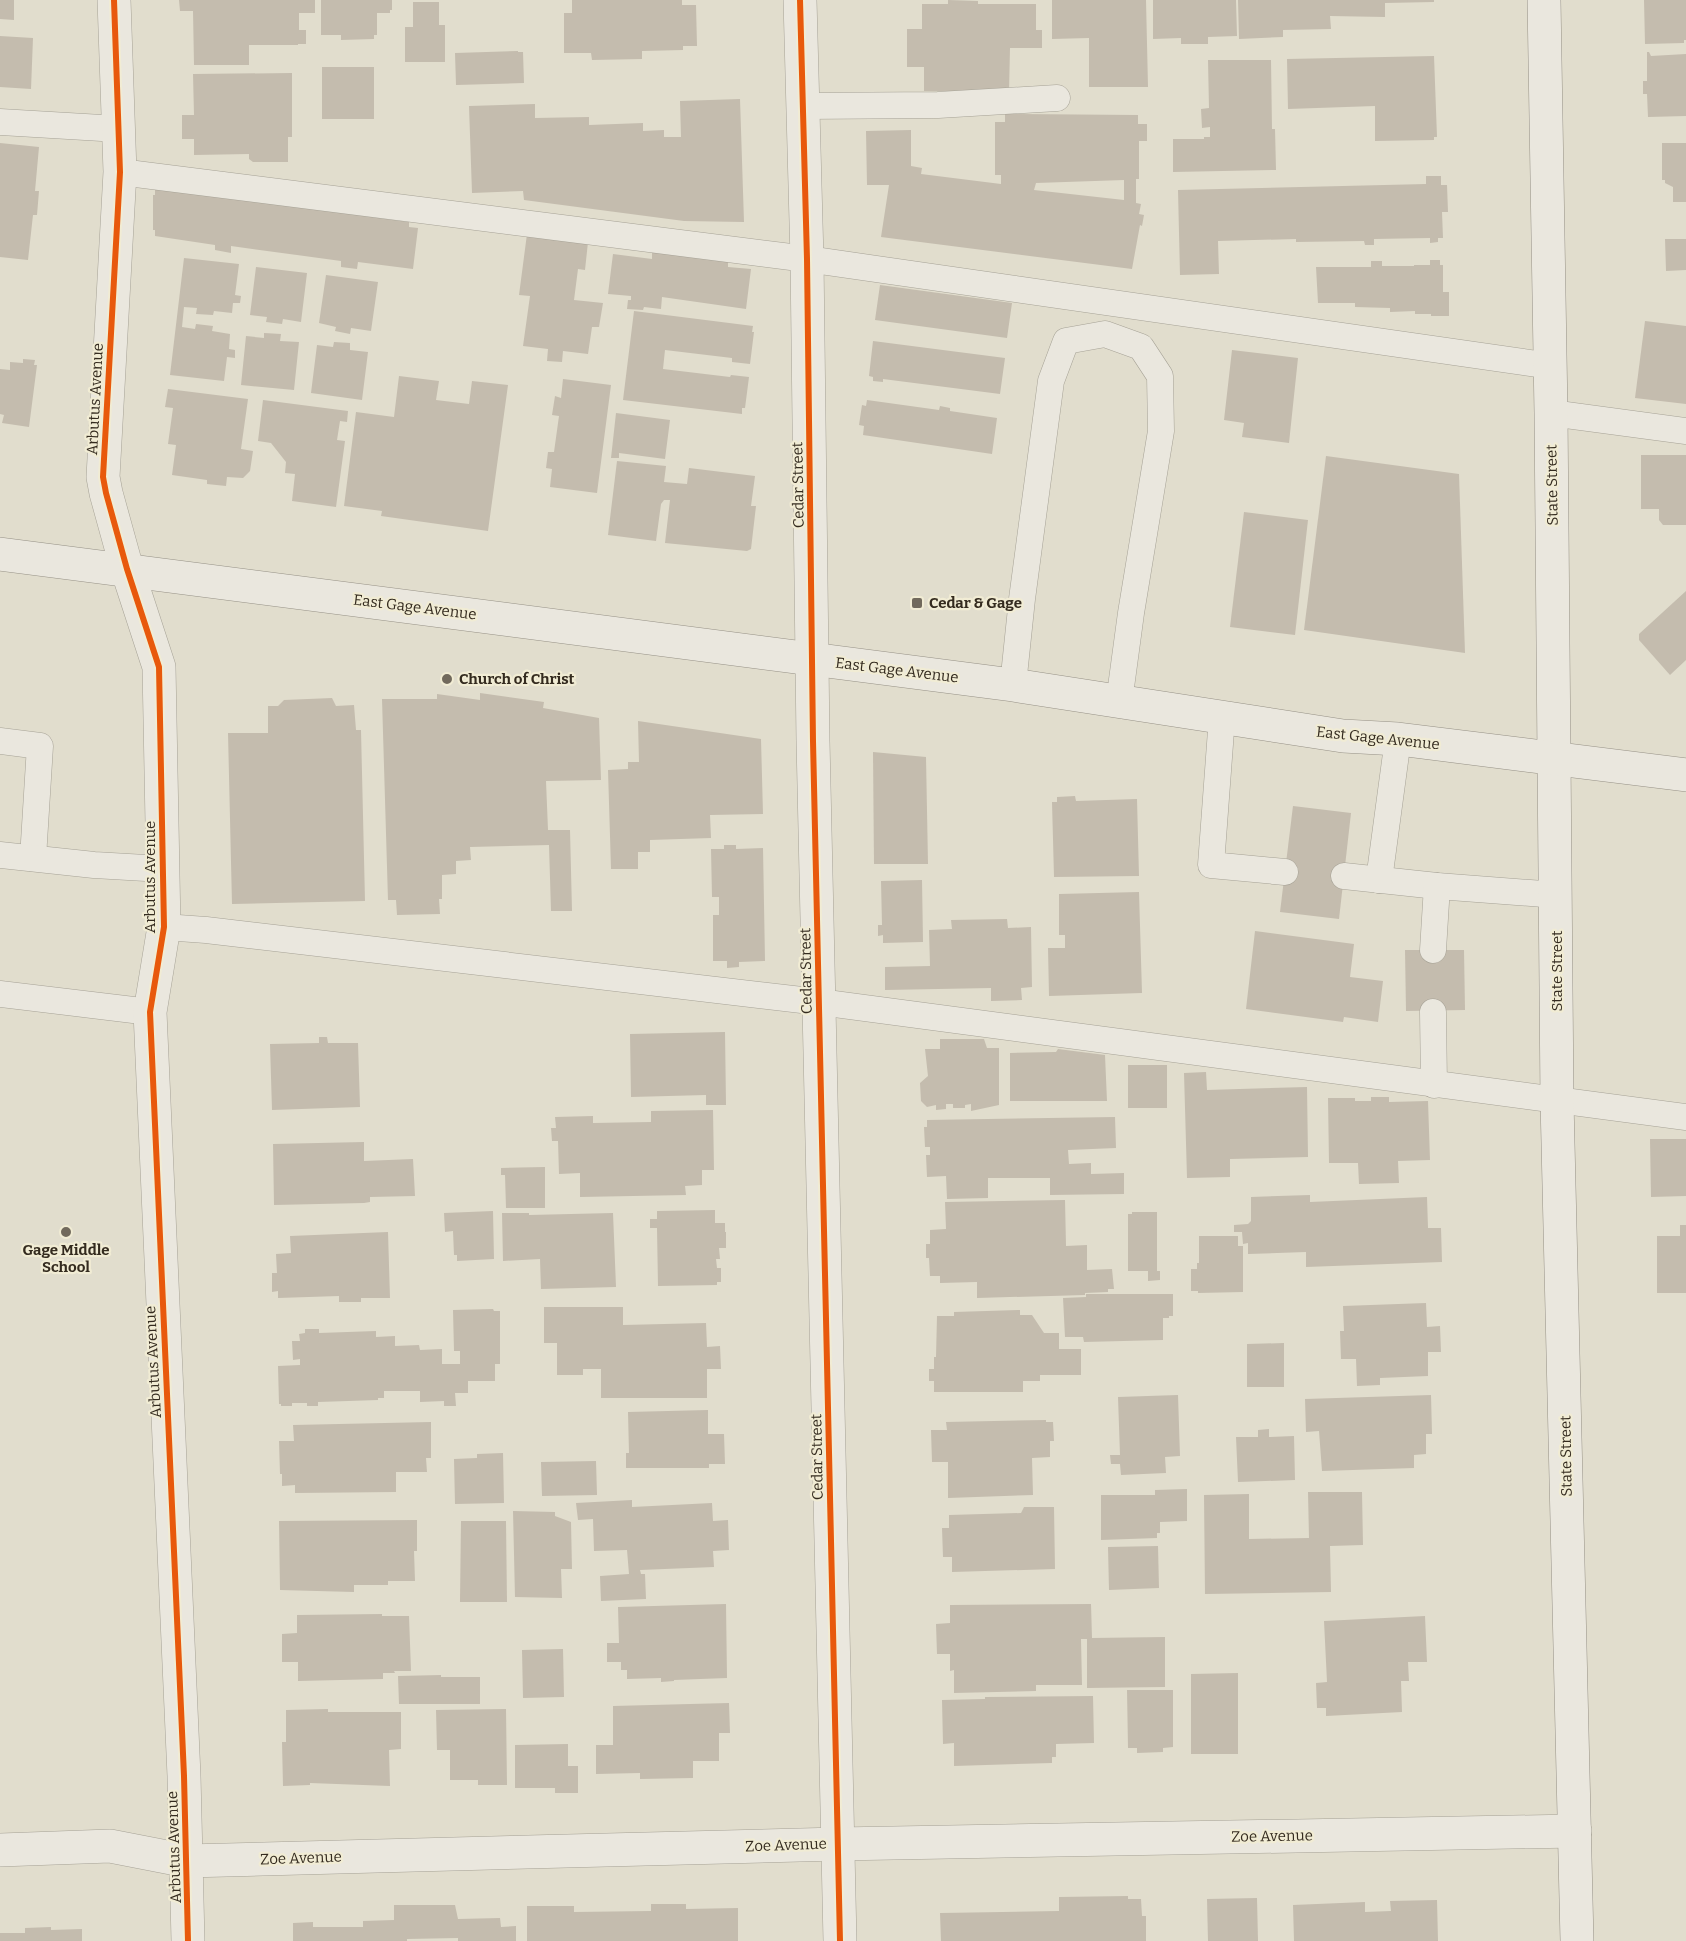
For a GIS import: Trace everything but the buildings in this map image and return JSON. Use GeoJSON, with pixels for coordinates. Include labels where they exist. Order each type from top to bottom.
{"type":"FeatureCollection","features":[{"type":"Feature","properties":{"kind":"street","name":"Arbutus Avenue"},"geometry":{"type":"LineString","coordinates":[[114,0],[120,172],[103,477],[127,569],[159,668],[164,927],[150,1012],[187,1861],[188,1941]]}},
{"type":"Feature","properties":{"kind":"street","name":"Cedar Street"},"geometry":{"type":"LineString","coordinates":[[800,0],[840,1941]]}},
{"type":"Feature","properties":{"kind":"street","name":"State Street"},"geometry":{"type":"LineString","coordinates":[[1544,0],[1551,366],[1557,1101],[1577,1941]]}},
{"type":"Feature","properties":{"kind":"street","name":"East Gage Avenue"},"geometry":{"type":"LineString","coordinates":[[0,554],[1013,685],[1344,736],[1398,739],[1686,775]]}},
{"type":"Feature","properties":{"kind":"street","name":"Zoe Avenue"},"geometry":{"type":"LineString","coordinates":[[0,1850],[110,1846],[187,1861],[838,1844],[1575,1831]]}},
{"type":"Feature","properties":{"kind":"lane"},"geometry":{"type":"LineString","coordinates":[[803,106],[938,105],[1058,99]]}},
{"type":"Feature","properties":{"kind":"lane"},"geometry":{"type":"LineString","coordinates":[[0,122],[119,129]]}},
{"type":"Feature","properties":{"kind":"lane"},"geometry":{"type":"LineString","coordinates":[[120,172],[807,259],[1551,366]]}},
{"type":"Feature","properties":{"kind":"lane"},"geometry":{"type":"LineString","coordinates":[[1013,685],[1051,381],[1066,341],[1104,334],[1141,347],[1160,376],[1161,431],[1119,702]]}},
{"type":"Feature","properties":{"kind":"lane"},"geometry":{"type":"LineString","coordinates":[[1551,413],[1686,431]]}},
{"type":"Feature","properties":{"kind":"lane"},"geometry":{"type":"LineString","coordinates":[[1222,717],[1211,865],[1285,872]]}},
{"type":"Feature","properties":{"kind":"lane"},"geometry":{"type":"LineString","coordinates":[[1378,880],[1398,739]]}},
{"type":"Feature","properties":{"kind":"lane"},"geometry":{"type":"LineString","coordinates":[[0,741],[40,746],[33,858]]}},
{"type":"Feature","properties":{"kind":"lane"},"geometry":{"type":"LineString","coordinates":[[0,855],[163,869]]}},
{"type":"Feature","properties":{"kind":"lane"},"geometry":{"type":"LineString","coordinates":[[1344,876],[1557,895]]}},
{"type":"Feature","properties":{"kind":"lane"},"geometry":{"type":"LineString","coordinates":[[1433,950],[1437,886]]}},
{"type":"Feature","properties":{"kind":"lane"},"geometry":{"type":"LineString","coordinates":[[164,927],[218,931],[819,1002],[1686,1117]]}},
{"type":"Feature","properties":{"kind":"lane"},"geometry":{"type":"LineString","coordinates":[[0,994],[150,1012]]}},
{"type":"Feature","properties":{"kind":"lane"},"geometry":{"type":"LineString","coordinates":[[1433,1012],[1434,1085]]}},
{"type":"Feature","properties":{"kind":"cycle path"},"geometry":{"type":"LineString","coordinates":[[114,0],[120,172],[103,477],[127,569],[159,667],[164,927],[150,1012],[184,1776],[188,1941]]}},
{"type":"Feature","properties":{"kind":"cycle path"},"geometry":{"type":"LineString","coordinates":[[800,0],[807,259],[813,741],[840,1941]]}},
{"type":"Feature","properties":{"kind":"place","name":"Cedar & Gage"},"geometry":{"type":"Point","coordinates":[917,603]}},
{"type":"Feature","properties":{"kind":"place","name":"Church of Christ"},"geometry":{"type":"Point","coordinates":[447,679]}},
{"type":"Feature","properties":{"kind":"place","name":"Gage Middle School"},"geometry":{"type":"Point","coordinates":[66,1232]}}]}
